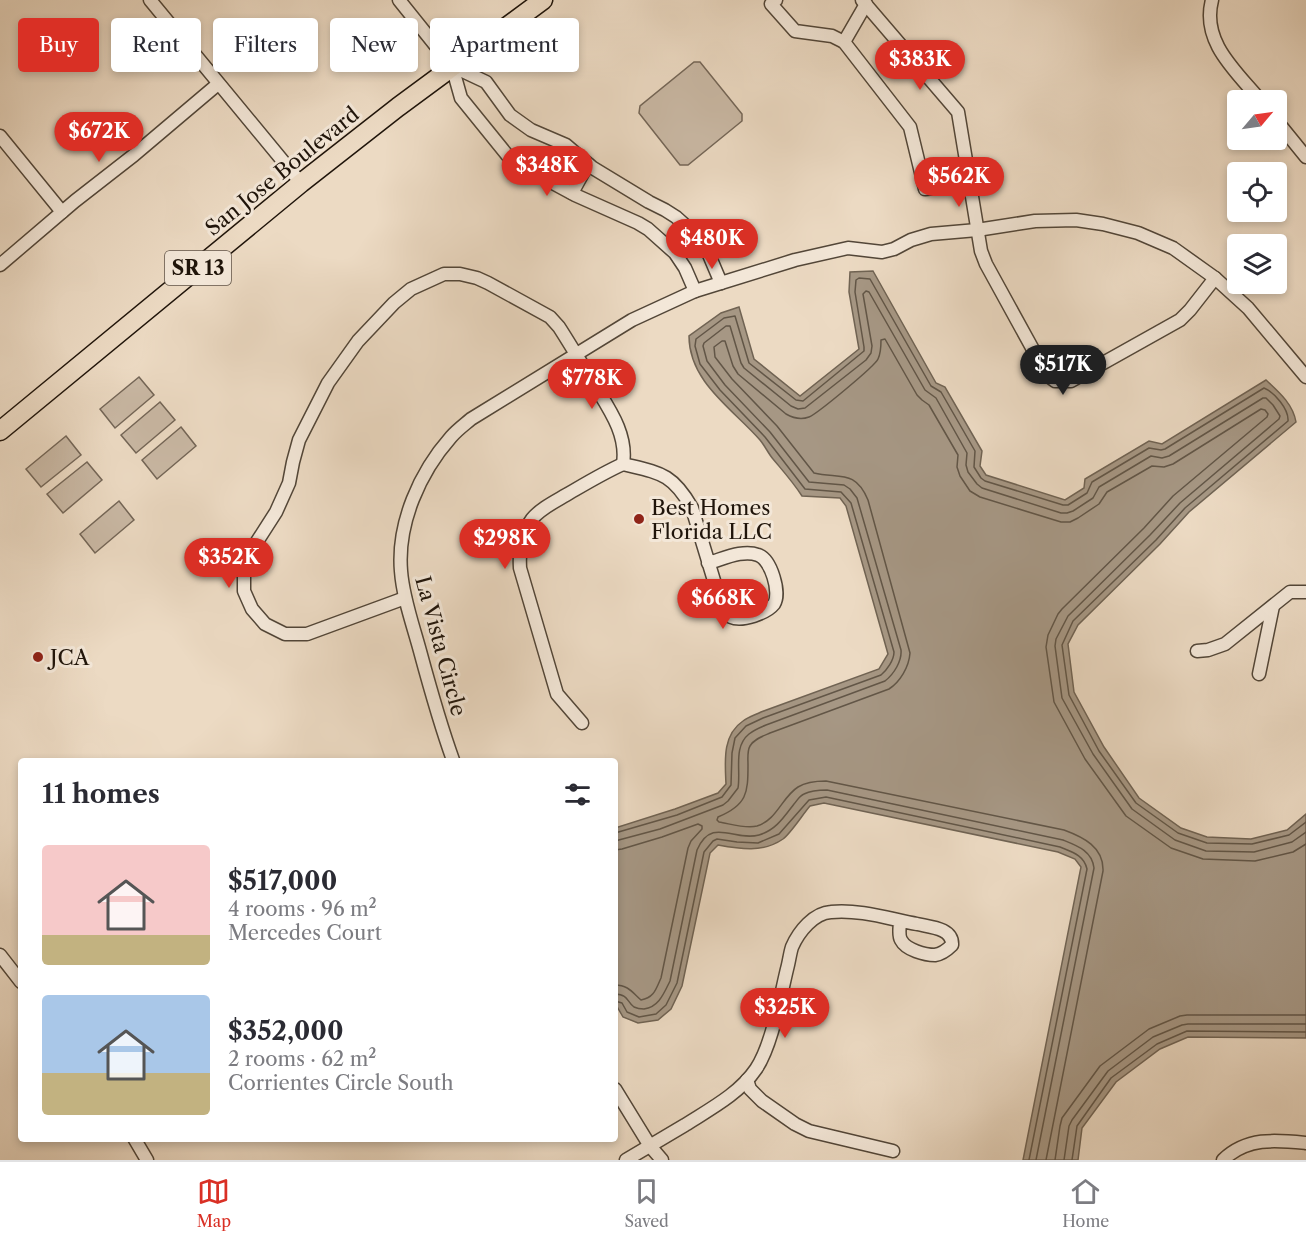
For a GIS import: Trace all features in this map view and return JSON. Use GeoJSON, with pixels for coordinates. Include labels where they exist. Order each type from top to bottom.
{"type":"FeatureCollection","features":[{"type":"Feature","properties":{"kind":"main road","name":"San Jose Boulevard"},"geometry":{"type":"LineString","coordinates":[[518,18],[543,0]]}},
{"type":"Feature","properties":{"kind":"main road","name":"San Jose Boulevard"},"geometry":{"type":"LineString","coordinates":[[0,432],[301,183],[444,72]]}},
{"type":"Feature","properties":{"kind":"street"},"geometry":{"type":"LineString","coordinates":[[150,0],[301,183]]}},
{"type":"Feature","properties":{"kind":"street"},"geometry":{"type":"LineString","coordinates":[[399,0],[430,39]]}},
{"type":"Feature","properties":{"kind":"street"},"geometry":{"type":"LineString","coordinates":[[776,0],[771,4],[795,31],[832,36],[844,42],[910,127],[925,189],[971,183]]}},
{"type":"Feature","properties":{"kind":"street"},"geometry":{"type":"LineString","coordinates":[[844,42],[864,2],[958,112],[981,251],[1047,375],[1055,381],[1071,381],[1180,320],[1215,278]]}},
{"type":"Feature","properties":{"kind":"street"},"geometry":{"type":"LineString","coordinates":[[1211,4],[1209,21],[1213,38],[1221,52],[1252,90]]}},
{"type":"Feature","properties":{"kind":"street"},"geometry":{"type":"LineString","coordinates":[[454,72],[460,98],[512,161],[572,194],[638,223],[658,237],[675,253],[685,268],[695,291]]}},
{"type":"Feature","properties":{"kind":"street"},"geometry":{"type":"LineString","coordinates":[[465,72],[486,82],[510,115],[531,130],[566,145],[588,164],[676,217],[696,235],[707,250],[722,283]]}},
{"type":"Feature","properties":{"kind":"street"},"geometry":{"type":"LineString","coordinates":[[0,265],[218,84]]}},
{"type":"Feature","properties":{"kind":"street"},"geometry":{"type":"LineString","coordinates":[[1287,133],[1306,156]]}},
{"type":"Feature","properties":{"kind":"street"},"geometry":{"type":"LineString","coordinates":[[0,136],[62,212]]}},
{"type":"Feature","properties":{"kind":"street"},"geometry":{"type":"LineString","coordinates":[[572,194],[588,164]]}},
{"type":"Feature","properties":{"kind":"street"},"geometry":{"type":"LineString","coordinates":[[638,223],[649,202]]}},
{"type":"Feature","properties":{"kind":"street","name":"La Vista Circle"},"geometry":{"type":"LineString","coordinates":[[452,758],[405,598],[401,571],[405,526],[417,488],[429,465],[452,436],[471,419],[632,320],[695,291],[795,260],[848,248],[882,252],[931,234],[1035,221],[1076,220],[1103,224],[1138,234],[1164,244],[1194,262],[1248,308],[1306,377]]}},
{"type":"Feature","properties":{"kind":"street"},"geometry":{"type":"LineString","coordinates":[[405,598],[307,634],[285,634],[265,624],[252,609],[244,591],[244,571],[251,551],[276,512],[289,483],[292,462],[299,440],[322,395],[358,340],[384,312],[411,289],[444,274],[460,274],[477,278],[550,317],[576,354],[618,426],[623,444],[623,464]]}},
{"type":"Feature","properties":{"kind":"street"},"geometry":{"type":"LineString","coordinates":[[582,723],[557,694],[520,568],[519,551],[523,535],[532,519],[547,507],[603,473],[623,464],[658,472],[672,481],[692,508],[708,563],[722,607],[731,617],[745,619],[765,612],[774,603],[777,591],[769,565],[760,555],[745,553],[708,563]]}},
{"type":"Feature","properties":{"kind":"street"},"geometry":{"type":"LineString","coordinates":[[1197,651],[1225,644],[1290,592],[1306,592]]}},
{"type":"Feature","properties":{"kind":"street"},"geometry":{"type":"LineString","coordinates":[[1259,674],[1273,606]]}},
{"type":"Feature","properties":{"kind":"street"},"geometry":{"type":"LineString","coordinates":[[626,1160],[702,1115],[747,1080],[762,1059],[768,1044],[792,946],[806,925],[823,913],[833,911],[900,921]]}},
{"type":"Feature","properties":{"kind":"street"},"geometry":{"type":"LineString","coordinates":[[0,955],[18,978]]}},
{"type":"Feature","properties":{"kind":"street"},"geometry":{"type":"LineString","coordinates":[[747,1080],[750,1089],[762,1101],[809,1131],[893,1151]]}},
{"type":"Feature","properties":{"kind":"street"},"geometry":{"type":"LineString","coordinates":[[618,1094],[650,1146],[662,1160]]}},
{"type":"Feature","properties":{"kind":"street"},"geometry":{"type":"LineString","coordinates":[[1223,1160],[1245,1145],[1273,1141],[1306,1143]]}},
{"type":"Feature","properties":{"kind":"street"},"geometry":{"type":"LineString","coordinates":[[136,1142],[147,1160]]}},
{"type":"Feature","properties":{"kind":"shaded area"},"geometry":{"type":"Polygon","coordinates":[[[694,62],[700,62],[742,114],[742,121],[688,165],[680,165],[639,113],[640,106],[694,62]]]}},
{"type":"Feature","properties":{"kind":"shaded area"},"geometry":{"type":"Polygon","coordinates":[[[139,377],[154,395],[115,428],[100,409],[139,377]]]}},
{"type":"Feature","properties":{"kind":"shaded area"},"geometry":{"type":"Polygon","coordinates":[[[160,402],[175,420],[136,453],[121,435],[160,402]]]}},
{"type":"Feature","properties":{"kind":"shaded area"},"geometry":{"type":"Polygon","coordinates":[[[181,427],[196,446],[157,479],[142,460],[181,427]]]}},
{"type":"Feature","properties":{"kind":"shaded area"},"geometry":{"type":"Polygon","coordinates":[[[66,436],[81,455],[41,487],[26,469],[66,436]]]}},
{"type":"Feature","properties":{"kind":"shaded area"},"geometry":{"type":"Polygon","coordinates":[[[87,462],[102,480],[63,513],[47,494],[87,462]]]}},
{"type":"Feature","properties":{"kind":"shaded area"},"geometry":{"type":"Polygon","coordinates":[[[119,501],[134,520],[95,553],[80,534],[119,501]]]}},
{"type":"Feature","properties":{"kind":"water"},"geometry":{"type":"Polygon","coordinates":[[[873,271],[936,383],[945,387],[982,451],[980,466],[986,475],[1065,500],[1084,488],[1085,479],[1149,441],[1162,444],[1266,380],[1289,404],[1296,422],[1189,512],[1078,625],[1068,644],[1074,692],[1104,747],[1139,798],[1181,828],[1207,837],[1251,839],[1287,830],[1306,814],[1306,1038],[1188,1037],[1160,1049],[1116,1082],[1082,1128],[1078,1160],[1023,1160],[1081,867],[1075,859],[1058,852],[824,803],[810,806],[786,836],[775,843],[751,849],[718,845],[710,853],[682,986],[671,1009],[658,1020],[638,1023],[623,1017],[618,1008],[618,827],[718,793],[726,784],[725,758],[728,741],[736,727],[743,721],[761,712],[879,669],[888,654],[846,506],[840,498],[802,496],[760,440],[704,381],[691,352],[689,336],[721,313],[739,307],[754,359],[800,396],[859,349],[849,292],[850,272],[873,271]]]}},
{"type":"Feature","properties":{"kind":"place","name":"Best Homes Florida LLC"},"geometry":{"type":"Point","coordinates":[639,519]}},
{"type":"Feature","properties":{"kind":"place","name":"JCA"},"geometry":{"type":"Point","coordinates":[38,657]}}]}
